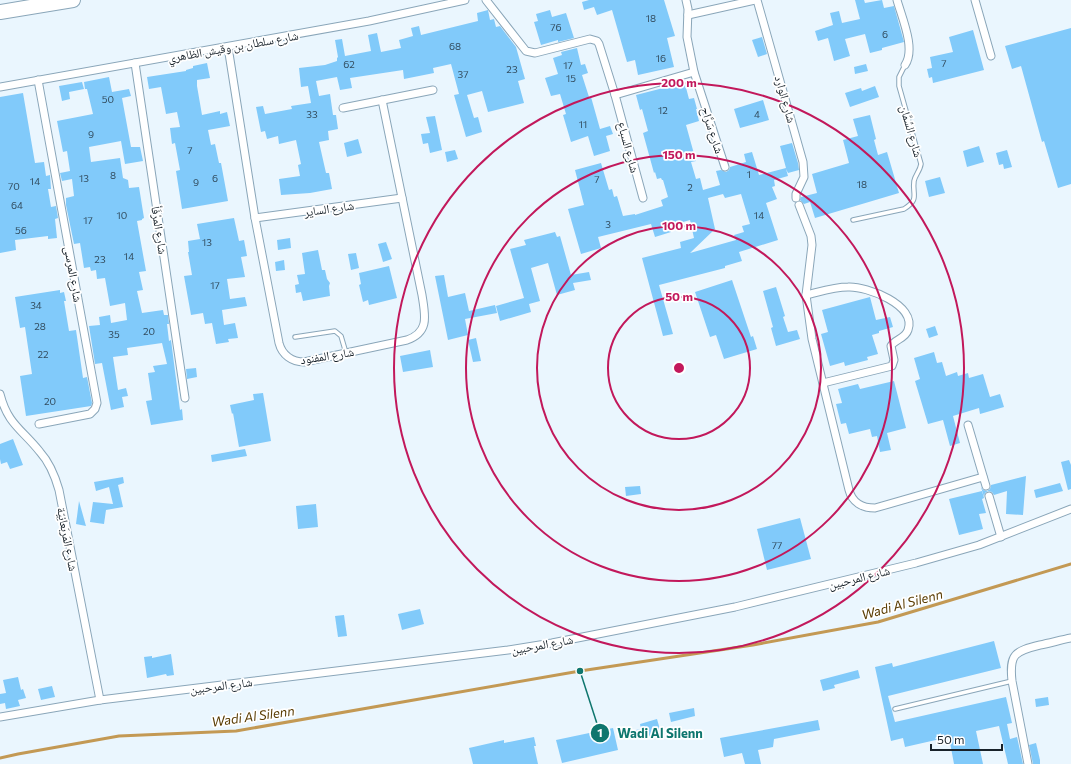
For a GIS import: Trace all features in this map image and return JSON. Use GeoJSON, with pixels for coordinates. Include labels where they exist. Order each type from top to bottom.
{"type":"FeatureCollection","features":[{"type":"Feature","properties":{"kind":"highway"},"geometry":{"type":"LineString","coordinates":[[0,12],[73,0]]}},
{"type":"Feature","properties":{"kind":"street","name":"شارع سلطان بن وقيش الظاهري"},"geometry":{"type":"LineString","coordinates":[[0,87],[369,21],[465,0]]}},
{"type":"Feature","properties":{"kind":"street","name":"شارع السباع"},"geometry":{"type":"LineString","coordinates":[[486,0],[526,51],[530,53],[535,54],[590,39],[597,41],[601,47],[643,198]]}},
{"type":"Feature","properties":{"kind":"street","name":"شارع سَرَّاح"},"geometry":{"type":"LineString","coordinates":[[686,0],[688,15],[686,30],[694,72],[725,167]]}},
{"type":"Feature","properties":{"kind":"street"},"geometry":{"type":"LineString","coordinates":[[688,15],[756,0]]}},
{"type":"Feature","properties":{"kind":"street","name":"شارع الوارد"},"geometry":{"type":"LineString","coordinates":[[756,0],[803,162],[804,177],[796,194],[811,236],[812,245],[806,295]]}},
{"type":"Feature","properties":{"kind":"street","name":"شارع السِّمَّان"},"geometry":{"type":"LineString","coordinates":[[898,0],[910,51],[910,56],[905,65]]}},
{"type":"Feature","properties":{"kind":"street"},"geometry":{"type":"LineString","coordinates":[[975,0],[991,56]]}},
{"type":"Feature","properties":{"kind":"street","name":"شارع المفنود"},"geometry":{"type":"LineString","coordinates":[[228,46],[256,218],[279,343],[283,352],[290,359],[300,362],[412,338],[421,330],[424,324],[425,318],[423,301],[382,100]]}},
{"type":"Feature","properties":{"kind":"street","name":"شارع المرْفَأ"},"geometry":{"type":"LineString","coordinates":[[135,63],[185,398]]}},
{"type":"Feature","properties":{"kind":"street"},"geometry":{"type":"LineString","coordinates":[[615,95],[694,72]]}},
{"type":"Feature","properties":{"kind":"street","name":"شارع المرسى"},"geometry":{"type":"LineString","coordinates":[[38,80],[97,403],[95,410],[90,414],[39,424]]}},
{"type":"Feature","properties":{"kind":"street"},"geometry":{"type":"LineString","coordinates":[[342,108],[433,90]]}},
{"type":"Feature","properties":{"kind":"street","name":"شارع الساير"},"geometry":{"type":"LineString","coordinates":[[256,218],[402,198]]}},
{"type":"Feature","properties":{"kind":"street"},"geometry":{"type":"LineString","coordinates":[[823,383],[892,366],[894,360],[890,346],[893,342],[902,338],[907,332],[909,325],[908,316],[903,309],[897,305],[874,292],[861,288],[842,287],[806,295],[812,340],[848,490],[852,498],[859,505],[875,508],[983,477]]}},
{"type":"Feature","properties":{"kind":"street","name":"شارع المَربَعانِيّة"},"geometry":{"type":"LineString","coordinates":[[0,394],[2,403],[10,419],[41,452],[55,477],[59,490],[100,700]]}},
{"type":"Feature","properties":{"kind":"street"},"geometry":{"type":"LineString","coordinates":[[968,425],[986,486]]}},
{"type":"Feature","properties":{"kind":"street"},"geometry":{"type":"LineString","coordinates":[[989,496],[1001,536]]}},
{"type":"Feature","properties":{"kind":"street","name":"شارع المرحبين"},"geometry":{"type":"LineString","coordinates":[[0,717],[100,700],[508,650],[552,643],[735,607],[952,554],[1071,509]]}},
{"type":"Feature","properties":{"kind":"street"},"geometry":{"type":"LineString","coordinates":[[1028,764],[1012,681],[1012,662],[1024,648],[1071,638]]}},
{"type":"Feature","properties":{"kind":"lane","name":"شارع السِّمَّان"},"geometry":{"type":"LineString","coordinates":[[853,220],[904,209],[910,206],[914,200],[914,181],[921,168],[921,164],[899,86],[899,77],[905,65]]}},
{"type":"Feature","properties":{"kind":"lane"},"geometry":{"type":"LineString","coordinates":[[295,338],[335,331],[341,336],[346,353]]}},
{"type":"Feature","properties":{"kind":"lane"},"geometry":{"type":"LineString","coordinates":[[895,709],[1012,681]]}},
{"type":"Feature","properties":{"kind":"building"},"geometry":{"type":"Polygon","coordinates":[[[589,0],[664,0],[675,36],[667,38],[674,67],[638,75],[635,60],[627,62],[612,10],[597,15],[594,7],[584,10],[582,2],[589,0]]]}},
{"type":"Feature","properties":{"kind":"building"},"geometry":{"type":"Polygon","coordinates":[[[855,0],[864,0],[865,3],[882,0],[884,8],[894,6],[904,42],[870,53],[865,34],[845,39],[850,56],[834,61],[828,38],[818,41],[815,31],[833,25],[830,13],[839,11],[842,23],[860,19],[855,0]]]}},
{"type":"Feature","properties":{"kind":"building"},"geometry":{"type":"Polygon","coordinates":[[[488,10],[490,20],[494,19],[496,27],[500,26],[516,47],[525,79],[518,81],[524,103],[488,112],[482,91],[467,95],[474,118],[478,117],[482,132],[466,137],[454,95],[459,94],[451,64],[433,68],[434,73],[404,79],[403,70],[350,78],[352,88],[340,90],[337,77],[316,81],[319,96],[330,94],[333,115],[336,115],[338,129],[328,131],[329,140],[319,142],[326,173],[329,173],[332,189],[310,193],[281,195],[279,179],[300,176],[298,165],[301,164],[296,140],[279,144],[278,136],[267,139],[265,131],[261,132],[256,107],[263,106],[265,114],[292,109],[291,106],[311,103],[308,86],[301,87],[299,68],[325,65],[337,61],[338,57],[335,40],[342,39],[345,56],[371,51],[368,35],[377,33],[381,52],[401,48],[399,40],[413,36],[411,28],[419,26],[421,35],[478,21],[477,13],[488,10]]]}},
{"type":"Feature","properties":{"kind":"building"},"geometry":{"type":"Polygon","coordinates":[[[550,10],[552,17],[566,13],[574,38],[558,42],[558,40],[541,45],[534,22],[538,21],[536,14],[550,10]]]}},
{"type":"Feature","properties":{"kind":"building"},"geometry":{"type":"Polygon","coordinates":[[[1071,28],[1071,184],[1058,188],[1044,141],[1042,142],[1021,66],[1012,69],[1005,46],[1071,28]]]}},
{"type":"Feature","properties":{"kind":"building"},"geometry":{"type":"Polygon","coordinates":[[[973,30],[984,70],[933,83],[932,77],[929,78],[927,69],[932,68],[930,57],[953,52],[949,37],[973,30]]]}},
{"type":"Feature","properties":{"kind":"building"},"geometry":{"type":"Polygon","coordinates":[[[762,37],[767,54],[758,57],[752,40],[762,37]]]}},
{"type":"Feature","properties":{"kind":"building"},"geometry":{"type":"Polygon","coordinates":[[[577,48],[581,65],[585,64],[588,73],[582,75],[589,97],[591,97],[600,129],[610,126],[613,134],[606,136],[610,151],[594,156],[588,136],[571,142],[563,115],[566,114],[560,94],[551,96],[545,78],[558,74],[553,58],[562,55],[561,52],[577,48]]]}},
{"type":"Feature","properties":{"kind":"building"},"geometry":{"type":"Polygon","coordinates":[[[207,63],[210,78],[197,80],[197,86],[202,115],[220,111],[220,114],[227,112],[230,126],[208,130],[211,145],[215,144],[219,163],[221,163],[228,201],[182,209],[176,171],[180,170],[175,143],[172,144],[170,128],[180,127],[177,112],[166,114],[161,87],[149,89],[147,77],[186,71],[193,68],[193,66],[207,63]]]}},
{"type":"Feature","properties":{"kind":"building"},"geometry":{"type":"Polygon","coordinates":[[[866,64],[868,71],[855,74],[854,67],[866,64]]]}},
{"type":"Feature","properties":{"kind":"building"},"geometry":{"type":"Polygon","coordinates":[[[109,77],[112,92],[129,89],[131,96],[122,98],[131,147],[140,147],[143,161],[125,164],[121,141],[89,147],[91,162],[120,158],[123,178],[128,180],[129,188],[139,187],[144,218],[137,221],[146,271],[139,272],[143,290],[137,291],[142,313],[163,310],[164,315],[168,315],[169,324],[167,324],[169,341],[171,340],[180,410],[182,409],[183,420],[151,425],[146,401],[152,400],[148,373],[155,372],[153,366],[167,364],[162,343],[127,348],[128,355],[113,357],[118,390],[126,388],[128,396],[122,397],[124,407],[111,410],[102,363],[95,364],[89,326],[100,325],[99,317],[110,315],[111,323],[127,320],[125,303],[110,306],[105,278],[97,279],[96,270],[91,271],[90,267],[84,268],[80,243],[74,244],[66,205],[66,198],[74,196],[72,179],[62,181],[60,173],[70,171],[67,151],[63,152],[57,121],[93,114],[84,82],[109,77]]]}},
{"type":"Feature","properties":{"kind":"building"},"geometry":{"type":"Polygon","coordinates":[[[684,80],[689,99],[694,98],[697,109],[699,121],[686,125],[696,161],[691,162],[696,179],[700,178],[703,190],[720,185],[716,171],[721,170],[726,172],[730,167],[746,162],[744,154],[752,152],[759,175],[786,168],[780,146],[792,143],[799,170],[788,173],[786,169],[788,176],[774,180],[775,186],[772,187],[777,199],[766,203],[778,240],[739,252],[742,261],[725,266],[725,268],[659,285],[673,334],[663,336],[642,258],[681,248],[680,242],[694,238],[690,220],[669,226],[671,232],[655,237],[651,224],[598,237],[601,248],[581,254],[568,209],[584,205],[575,170],[601,163],[609,190],[612,189],[614,197],[617,196],[623,216],[635,215],[663,206],[661,200],[668,197],[663,180],[661,178],[657,179],[655,172],[654,173],[643,133],[648,131],[642,109],[640,110],[636,95],[675,85],[675,83],[684,80]],[[723,194],[708,198],[715,229],[690,253],[736,240],[734,235],[744,232],[742,226],[750,224],[741,194],[725,198],[723,194]]]}},
{"type":"Feature","properties":{"kind":"building"},"geometry":{"type":"Polygon","coordinates":[[[82,82],[84,89],[69,92],[70,99],[62,101],[59,86],[82,82]]]}},
{"type":"Feature","properties":{"kind":"building"},"geometry":{"type":"Polygon","coordinates":[[[875,86],[879,97],[850,107],[845,93],[861,88],[862,91],[875,86]]]}},
{"type":"Feature","properties":{"kind":"building"},"geometry":{"type":"Polygon","coordinates":[[[23,93],[35,163],[44,162],[46,176],[50,175],[51,189],[48,189],[51,207],[56,206],[58,218],[55,219],[57,238],[48,239],[48,236],[15,240],[16,250],[0,253],[0,97],[23,93]]]}},
{"type":"Feature","properties":{"kind":"building"},"geometry":{"type":"Polygon","coordinates":[[[763,100],[769,120],[740,128],[734,109],[763,100]]]}},
{"type":"Feature","properties":{"kind":"building"},"geometry":{"type":"Polygon","coordinates":[[[870,115],[878,155],[887,152],[899,193],[815,218],[810,202],[804,204],[800,200],[801,197],[817,193],[812,174],[849,163],[843,140],[858,136],[853,119],[870,115]]]}},
{"type":"Feature","properties":{"kind":"building"},"geometry":{"type":"Polygon","coordinates":[[[435,116],[442,150],[430,153],[428,143],[423,144],[421,134],[430,133],[426,117],[435,116]]]}},
{"type":"Feature","properties":{"kind":"building"},"geometry":{"type":"Polygon","coordinates":[[[358,139],[362,153],[347,157],[344,143],[358,139]]]}},
{"type":"Feature","properties":{"kind":"building"},"geometry":{"type":"Polygon","coordinates":[[[979,146],[984,162],[967,167],[963,151],[979,146]]]}},
{"type":"Feature","properties":{"kind":"building"},"geometry":{"type":"Polygon","coordinates":[[[455,150],[458,159],[447,162],[445,152],[455,150]]]}},
{"type":"Feature","properties":{"kind":"building"},"geometry":{"type":"Polygon","coordinates":[[[1007,150],[1012,167],[1004,169],[1003,164],[999,165],[996,153],[1007,150]]]}},
{"type":"Feature","properties":{"kind":"building"},"geometry":{"type":"Polygon","coordinates":[[[940,177],[945,193],[929,197],[925,181],[940,177]]]}},
{"type":"Feature","properties":{"kind":"building"},"geometry":{"type":"Polygon","coordinates":[[[234,218],[239,241],[244,240],[247,256],[241,257],[245,277],[227,279],[230,299],[245,297],[247,306],[222,310],[224,325],[235,323],[238,338],[228,339],[229,342],[216,344],[212,323],[205,324],[203,313],[191,315],[184,276],[192,275],[188,252],[188,241],[200,239],[197,224],[234,218]]]}},
{"type":"Feature","properties":{"kind":"building"},"geometry":{"type":"Polygon","coordinates":[[[555,232],[557,237],[560,236],[571,275],[589,272],[591,280],[573,283],[575,290],[557,295],[548,263],[531,268],[540,301],[529,304],[531,312],[500,321],[496,306],[524,298],[510,249],[526,245],[524,240],[555,232]]]}},
{"type":"Feature","properties":{"kind":"building"},"geometry":{"type":"Polygon","coordinates":[[[290,238],[291,248],[278,250],[277,240],[290,238]]]}},
{"type":"Feature","properties":{"kind":"building"},"geometry":{"type":"Polygon","coordinates":[[[386,242],[392,259],[383,262],[378,244],[386,242]]]}},
{"type":"Feature","properties":{"kind":"building"},"geometry":{"type":"Polygon","coordinates":[[[318,250],[322,270],[325,270],[327,279],[330,283],[330,296],[303,301],[301,292],[296,293],[295,285],[299,284],[297,275],[305,274],[302,253],[318,250]]]}},
{"type":"Feature","properties":{"kind":"building"},"geometry":{"type":"Polygon","coordinates":[[[356,253],[359,268],[351,270],[348,254],[356,253]]]}},
{"type":"Feature","properties":{"kind":"building"},"geometry":{"type":"Polygon","coordinates":[[[284,260],[285,270],[276,271],[275,262],[284,260]]]}},
{"type":"Feature","properties":{"kind":"building"},"geometry":{"type":"Polygon","coordinates":[[[389,266],[397,298],[369,305],[368,300],[363,302],[359,285],[361,284],[359,273],[389,266]]]}},
{"type":"Feature","properties":{"kind":"building"},"geometry":{"type":"Polygon","coordinates":[[[444,275],[448,297],[465,293],[469,311],[495,305],[497,313],[465,319],[468,335],[448,340],[435,276],[444,275]]]}},
{"type":"Feature","properties":{"kind":"building"},"geometry":{"type":"Polygon","coordinates":[[[732,280],[751,337],[753,336],[757,349],[724,359],[716,335],[710,337],[695,292],[732,280]]]}},
{"type":"Feature","properties":{"kind":"building"},"geometry":{"type":"Polygon","coordinates":[[[776,287],[785,316],[783,317],[788,332],[797,330],[800,339],[776,346],[771,328],[773,327],[763,291],[776,287]]]}},
{"type":"Feature","properties":{"kind":"building"},"geometry":{"type":"Polygon","coordinates":[[[60,290],[60,293],[64,292],[66,301],[64,301],[69,331],[76,330],[83,378],[87,377],[92,403],[91,406],[26,416],[20,376],[32,374],[25,327],[20,328],[15,297],[60,290]]]}},
{"type":"Feature","properties":{"kind":"building"},"geometry":{"type":"Polygon","coordinates":[[[870,297],[876,320],[890,317],[893,327],[879,331],[879,333],[872,335],[878,354],[867,357],[868,360],[845,366],[844,362],[830,366],[821,334],[828,332],[822,310],[870,297]]]}},
{"type":"Feature","properties":{"kind":"building"},"geometry":{"type":"Polygon","coordinates":[[[935,326],[938,335],[929,338],[926,329],[935,326]]]}},
{"type":"Feature","properties":{"kind":"building"},"geometry":{"type":"Polygon","coordinates":[[[476,338],[481,361],[473,362],[468,340],[476,338]]]}},
{"type":"Feature","properties":{"kind":"building"},"geometry":{"type":"Polygon","coordinates":[[[430,350],[433,367],[403,372],[400,356],[430,350]]]}},
{"type":"Feature","properties":{"kind":"building"},"geometry":{"type":"Polygon","coordinates":[[[934,352],[937,363],[942,362],[946,376],[957,372],[958,376],[968,373],[969,378],[983,374],[990,397],[1000,394],[1004,407],[980,414],[979,408],[953,416],[960,443],[950,446],[943,420],[928,424],[915,381],[920,379],[914,358],[934,352]]]}},
{"type":"Feature","properties":{"kind":"building"},"geometry":{"type":"Polygon","coordinates":[[[196,368],[197,377],[187,379],[186,369],[196,368]]]}},
{"type":"Feature","properties":{"kind":"building"},"geometry":{"type":"Polygon","coordinates":[[[894,381],[906,428],[887,433],[891,450],[880,452],[877,436],[872,437],[870,429],[849,434],[846,423],[841,424],[836,404],[842,403],[838,389],[858,384],[860,389],[894,381]]]}},
{"type":"Feature","properties":{"kind":"building"},"geometry":{"type":"Polygon","coordinates":[[[263,393],[271,441],[239,447],[233,413],[232,414],[230,405],[254,400],[253,394],[263,393]]]}},
{"type":"Feature","properties":{"kind":"building"},"geometry":{"type":"Polygon","coordinates":[[[13,439],[23,465],[10,469],[7,462],[1,464],[0,444],[13,439]]]}},
{"type":"Feature","properties":{"kind":"building"},"geometry":{"type":"Polygon","coordinates":[[[245,449],[247,456],[212,462],[211,455],[245,449]]]}},
{"type":"Feature","properties":{"kind":"building"},"geometry":{"type":"Polygon","coordinates":[[[1069,460],[1071,465],[1071,489],[1068,490],[1061,462],[1069,460]]]}},
{"type":"Feature","properties":{"kind":"building"},"geometry":{"type":"Polygon","coordinates":[[[1026,476],[1023,515],[1006,514],[1007,491],[994,495],[992,492],[988,491],[985,493],[984,497],[981,487],[983,490],[987,491],[990,489],[991,485],[1026,476]]]}},
{"type":"Feature","properties":{"kind":"building"},"geometry":{"type":"Polygon","coordinates":[[[123,477],[124,483],[118,485],[123,507],[106,510],[104,524],[90,522],[93,502],[113,504],[109,487],[96,491],[94,482],[123,477]]]}},
{"type":"Feature","properties":{"kind":"building"},"geometry":{"type":"Polygon","coordinates":[[[1060,483],[1063,491],[1036,498],[1034,490],[1060,483]]]}},
{"type":"Feature","properties":{"kind":"building"},"geometry":{"type":"Polygon","coordinates":[[[640,486],[641,494],[626,496],[625,487],[640,486]]]}},
{"type":"Feature","properties":{"kind":"building"},"geometry":{"type":"Polygon","coordinates":[[[982,491],[984,498],[982,499],[986,513],[979,514],[983,529],[959,535],[949,499],[982,491]]]}},
{"type":"Feature","properties":{"kind":"building"},"geometry":{"type":"Polygon","coordinates":[[[79,501],[86,526],[76,524],[79,501]]]}},
{"type":"Feature","properties":{"kind":"building"},"geometry":{"type":"Polygon","coordinates":[[[316,504],[318,527],[298,529],[296,506],[316,504]]]}},
{"type":"Feature","properties":{"kind":"building"},"geometry":{"type":"Polygon","coordinates":[[[800,518],[811,559],[767,570],[757,529],[800,518]]]}},
{"type":"Feature","properties":{"kind":"building"},"geometry":{"type":"Polygon","coordinates":[[[420,609],[424,624],[402,630],[398,614],[420,609]]]}},
{"type":"Feature","properties":{"kind":"building"},"geometry":{"type":"Polygon","coordinates":[[[344,615],[347,636],[338,637],[335,616],[344,615]]]}},
{"type":"Feature","properties":{"kind":"building"},"geometry":{"type":"Polygon","coordinates":[[[994,641],[1001,668],[888,696],[895,722],[1006,697],[1012,723],[1007,724],[1010,739],[1017,737],[1023,764],[1008,764],[999,726],[976,731],[983,764],[954,764],[949,737],[905,747],[903,738],[891,741],[875,667],[892,663],[893,667],[994,641]]]}},
{"type":"Feature","properties":{"kind":"building"},"geometry":{"type":"Polygon","coordinates":[[[171,654],[174,675],[167,676],[166,674],[147,678],[144,657],[152,656],[152,658],[171,654]]]}},
{"type":"Feature","properties":{"kind":"building"},"geometry":{"type":"Polygon","coordinates":[[[858,670],[860,678],[834,685],[835,688],[823,691],[820,680],[858,670]]]}},
{"type":"Feature","properties":{"kind":"building"},"geometry":{"type":"Polygon","coordinates":[[[18,677],[21,690],[23,689],[26,698],[18,700],[20,706],[6,709],[5,703],[0,704],[0,694],[6,693],[3,680],[18,677]]]}},
{"type":"Feature","properties":{"kind":"building"},"geometry":{"type":"Polygon","coordinates":[[[52,686],[55,697],[41,700],[38,689],[52,686]]]}},
{"type":"Feature","properties":{"kind":"building"},"geometry":{"type":"Polygon","coordinates":[[[1048,697],[1049,705],[1036,707],[1035,699],[1048,697]]]}},
{"type":"Feature","properties":{"kind":"building"},"geometry":{"type":"Polygon","coordinates":[[[694,708],[695,716],[671,722],[669,713],[694,708]]]}},
{"type":"Feature","properties":{"kind":"building"},"geometry":{"type":"Polygon","coordinates":[[[657,719],[661,733],[644,738],[636,737],[636,730],[641,729],[640,724],[657,719]]]}},
{"type":"Feature","properties":{"kind":"building"},"geometry":{"type":"Polygon","coordinates":[[[818,720],[820,730],[774,739],[773,747],[758,750],[761,764],[745,764],[742,753],[724,757],[720,738],[818,720]]]}},
{"type":"Feature","properties":{"kind":"building"},"geometry":{"type":"Polygon","coordinates":[[[613,728],[618,750],[562,763],[556,740],[613,728]]]}},
{"type":"Feature","properties":{"kind":"building"},"geometry":{"type":"Polygon","coordinates":[[[534,737],[536,746],[534,746],[538,764],[473,764],[469,748],[504,740],[504,743],[534,737]]]}},
{"type":"Feature","properties":{"kind":"building"},"geometry":{"type":"Polygon","coordinates":[[[1036,743],[1040,764],[1033,764],[1029,745],[1036,743]]]}},
{"type":"Feature","properties":{"kind":"waterway","name":"Wadi Al Silenn"},"geometry":{"type":"LineString","coordinates":[[0,758],[119,736],[236,731],[580,671],[753,645],[878,622],[1071,564]]}},
{"type":"Feature","properties":{"kind":"place","name":"Wadi Al Silenn"},"geometry":{"type":"Point","coordinates":[580,671]}}]}
